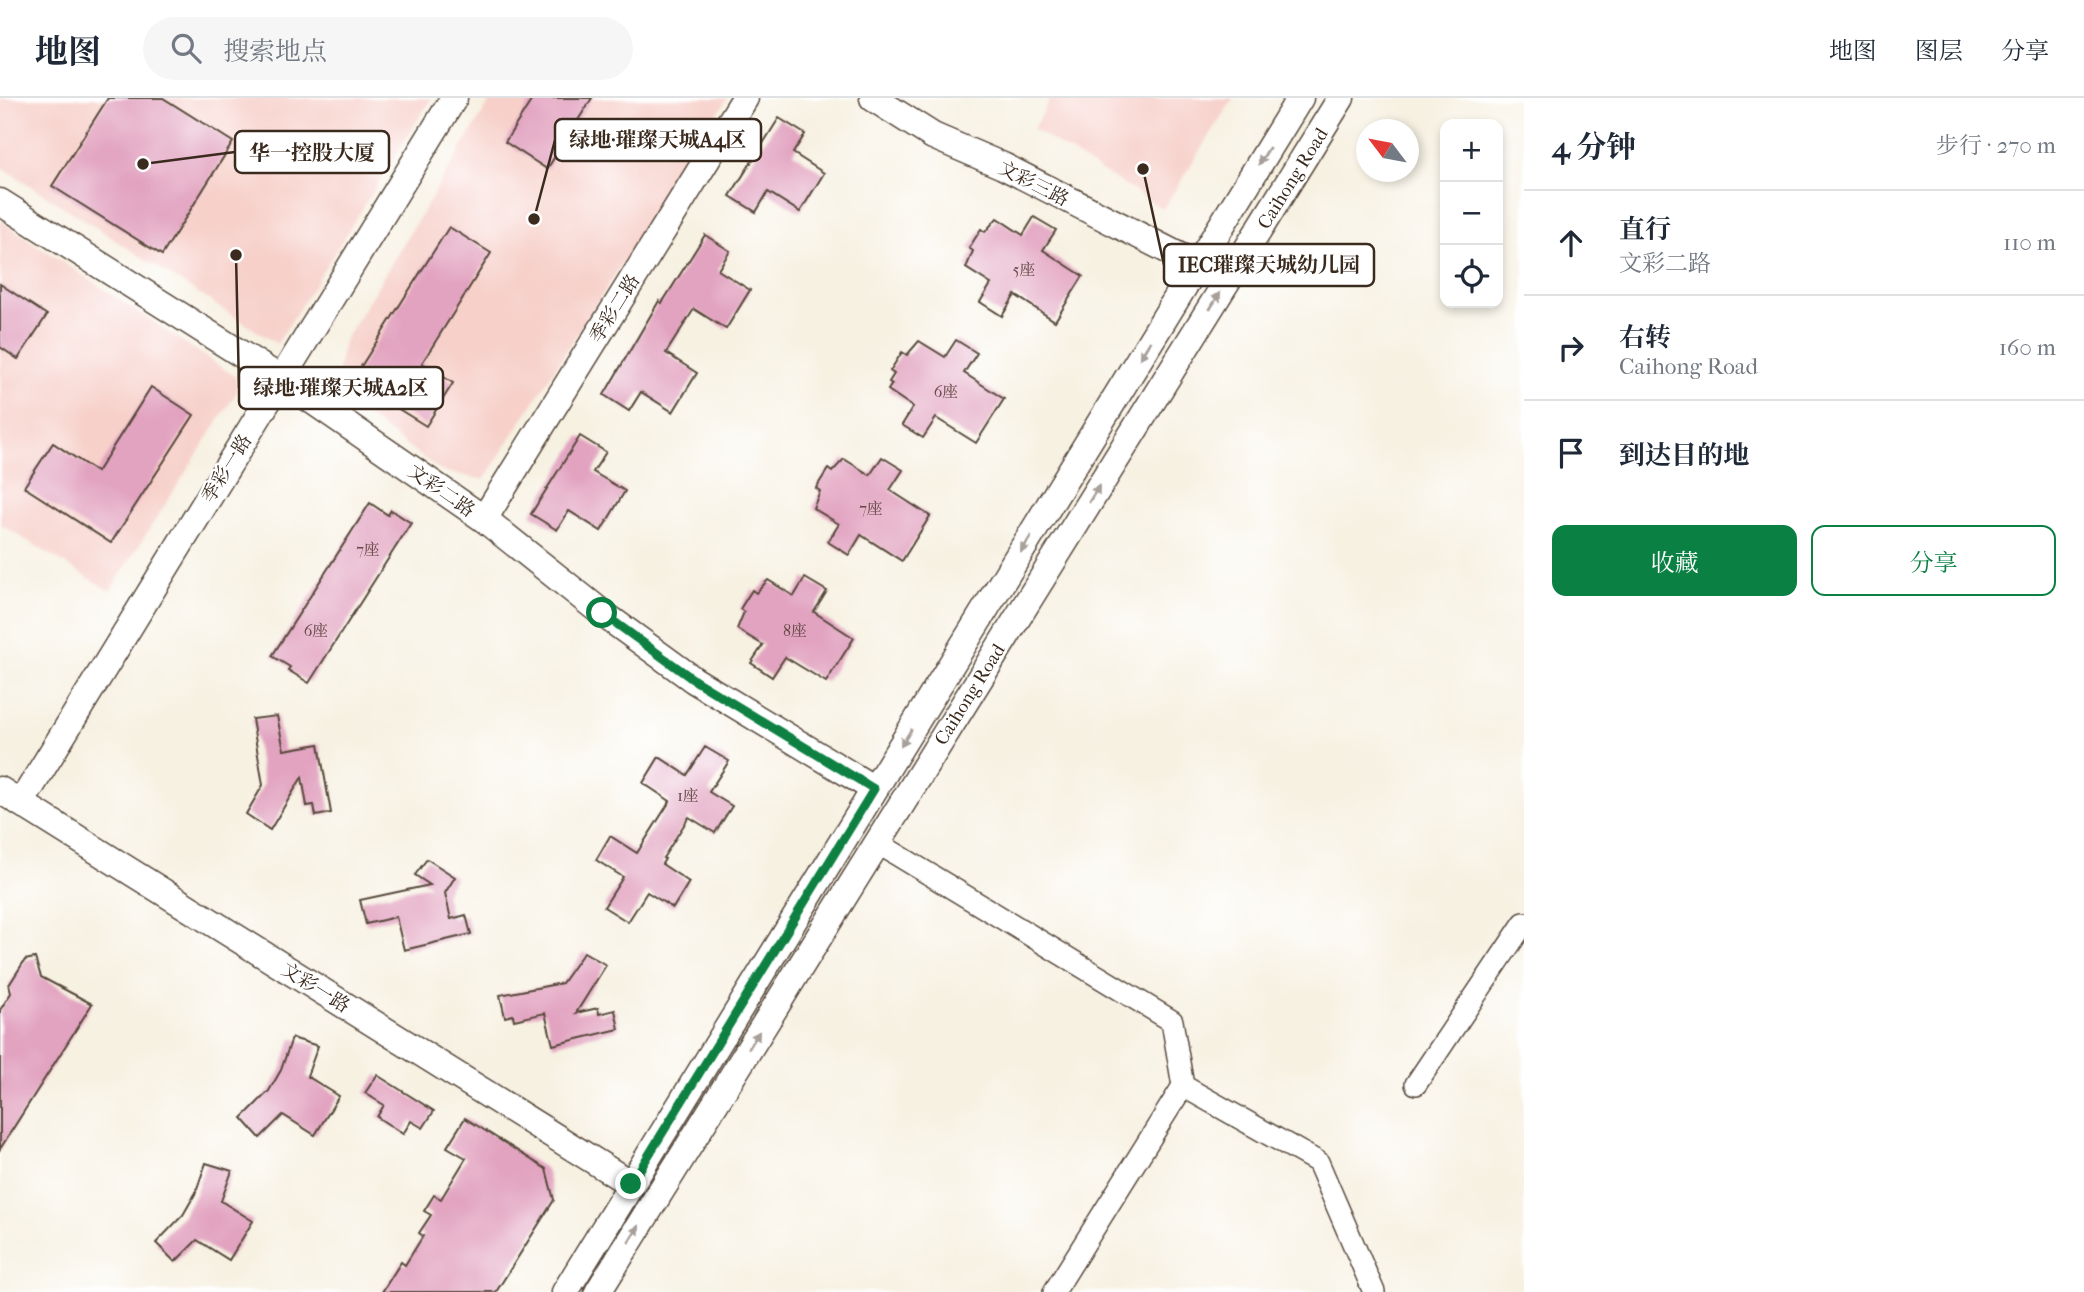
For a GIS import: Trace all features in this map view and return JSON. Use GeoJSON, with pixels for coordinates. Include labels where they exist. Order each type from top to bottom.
{"type":"FeatureCollection","features":[{"type":"Feature","properties":{"kind":"street","name":"季彩一路"},"geometry":{"type":"LineString","coordinates":[[10,796],[281,379],[454,98]]}},
{"type":"Feature","properties":{"kind":"street","name":"季彩二路"},"geometry":{"type":"LineString","coordinates":[[484,519],[745,98]]}},
{"type":"Feature","properties":{"kind":"street","name":"文彩三路"},"geometry":{"type":"LineString","coordinates":[[873,98],[933,136],[1003,166],[1197,265]]}},
{"type":"Feature","properties":{"kind":"street","name":"Caihong Road"},"geometry":{"type":"LineString","coordinates":[[565,1292],[1300,98]]}},
{"type":"Feature","properties":{"kind":"street","name":"Caihong Road"},"geometry":{"type":"LineString","coordinates":[[598,1292],[1341,98]]}},
{"type":"Feature","properties":{"kind":"street","name":"文彩二路"},"geometry":{"type":"LineString","coordinates":[[0,202],[281,379],[484,519],[602,613],[694,680],[874,789]]}},
{"type":"Feature","properties":{"kind":"street","name":"文彩一路"},"geometry":{"type":"LineString","coordinates":[[10,796],[631,1184]]}},
{"type":"Feature","properties":{"kind":"street"},"geometry":{"type":"LineString","coordinates":[[876,842],[1172,1021],[1183,1086],[1054,1292]]}},
{"type":"Feature","properties":{"kind":"street"},"geometry":{"type":"LineString","coordinates":[[1416,1084],[1524,923]]}},
{"type":"Feature","properties":{"kind":"street"},"geometry":{"type":"LineString","coordinates":[[1183,1086],[1318,1162],[1374,1292]]}},
{"type":"Feature","properties":{"kind":"shaded area"},"geometry":{"type":"Polygon","coordinates":[[[0,98],[432,98],[277,344],[0,166],[0,98]]]}},
{"type":"Feature","properties":{"kind":"shaded area"},"geometry":{"type":"Polygon","coordinates":[[[492,98],[728,98],[484,480],[441,471],[341,397],[338,368],[344,341],[492,98]]]}},
{"type":"Feature","properties":{"kind":"shaded area"},"geometry":{"type":"Polygon","coordinates":[[[1051,98],[1233,98],[1163,209],[1033,129],[1051,98]]]}},
{"type":"Feature","properties":{"kind":"shaded area"},"geometry":{"type":"Polygon","coordinates":[[[0,220],[236,377],[237,392],[110,591],[0,524],[0,220]]]}},
{"type":"Feature","properties":{"kind":"building"},"geometry":{"type":"Polygon","coordinates":[[[108,98],[163,98],[233,142],[162,255],[52,186],[108,98]]]}},
{"type":"Feature","properties":{"kind":"building"},"geometry":{"type":"Polygon","coordinates":[[[533,98],[592,98],[547,169],[505,142],[533,98]]]}},
{"type":"Feature","properties":{"kind":"building"},"geometry":{"type":"Polygon","coordinates":[[[779,118],[805,134],[793,153],[824,173],[800,212],[768,192],[756,212],[730,196],[779,118]]]}},
{"type":"Feature","properties":{"kind":"building"},"geometry":{"type":"Polygon","coordinates":[[[1034,217],[1056,230],[1043,250],[1083,276],[1055,321],[1015,295],[1002,316],[980,302],[991,284],[966,268],[973,251],[969,248],[981,229],[985,232],[997,218],[1023,235],[1034,217]]]}},
{"type":"Feature","properties":{"kind":"building"},"geometry":{"type":"Polygon","coordinates":[[[449,227],[491,253],[422,363],[453,383],[426,426],[376,395],[379,391],[355,376],[449,227]]]}},
{"type":"Feature","properties":{"kind":"building"},"geometry":{"type":"Polygon","coordinates":[[[705,235],[730,251],[718,270],[750,290],[726,329],[694,309],[666,353],[697,373],[673,412],[641,392],[629,411],[604,395],[659,301],[662,303],[705,235]]]}},
{"type":"Feature","properties":{"kind":"building"},"geometry":{"type":"Polygon","coordinates":[[[0,284],[47,315],[18,359],[0,347],[0,284]]]}},
{"type":"Feature","properties":{"kind":"building"},"geometry":{"type":"Polygon","coordinates":[[[956,340],[977,353],[964,373],[1004,399],[976,443],[936,418],[923,438],[902,425],[913,407],[888,390],[894,374],[890,371],[902,352],[907,355],[919,341],[945,357],[956,340]]]}},
{"type":"Feature","properties":{"kind":"building"},"geometry":{"type":"Polygon","coordinates":[[[151,387],[194,415],[111,543],[24,487],[53,443],[97,472],[151,387]]]}},
{"type":"Feature","properties":{"kind":"building"},"geometry":{"type":"Polygon","coordinates":[[[580,436],[606,452],[593,472],[625,491],[601,531],[569,511],[557,530],[531,514],[580,436]]]}},
{"type":"Feature","properties":{"kind":"building"},"geometry":{"type":"Polygon","coordinates":[[[882,457],[903,470],[890,490],[930,516],[902,561],[861,535],[849,555],[828,542],[839,524],[813,508],[820,491],[816,488],[828,469],[832,472],[844,459],[870,475],[882,457]]]}},
{"type":"Feature","properties":{"kind":"building"},"geometry":{"type":"Polygon","coordinates":[[[370,503],[388,515],[391,510],[411,523],[309,683],[272,656],[370,503]]]}},
{"type":"Feature","properties":{"kind":"building"},"geometry":{"type":"Polygon","coordinates":[[[805,578],[827,591],[814,612],[854,638],[826,682],[785,657],[772,677],[751,663],[763,645],[737,629],[744,612],[740,609],[752,590],[756,593],[768,580],[794,596],[805,578]]]}},
{"type":"Feature","properties":{"kind":"building"},"geometry":{"type":"Polygon","coordinates":[[[277,716],[284,750],[319,744],[331,813],[316,816],[314,805],[307,806],[302,777],[270,830],[246,814],[263,785],[252,719],[277,716]]]}},
{"type":"Feature","properties":{"kind":"building"},"geometry":{"type":"Polygon","coordinates":[[[705,747],[729,761],[709,792],[732,806],[715,833],[689,817],[663,858],[665,859],[662,864],[689,882],[673,908],[647,892],[628,922],[604,907],[623,877],[596,860],[610,836],[637,853],[670,801],[643,783],[659,757],[687,775],[705,747]]]}},
{"type":"Feature","properties":{"kind":"building"},"geometry":{"type":"Polygon","coordinates":[[[427,859],[455,877],[445,893],[451,919],[466,915],[471,934],[404,950],[396,917],[366,924],[360,900],[430,885],[415,875],[427,859]]]}},
{"type":"Feature","properties":{"kind":"building"},"geometry":{"type":"Polygon","coordinates":[[[584,952],[606,965],[576,1013],[598,1008],[599,1014],[615,1010],[619,1029],[553,1045],[545,1013],[514,1020],[513,1015],[505,1017],[500,995],[562,983],[584,952]]]}},
{"type":"Feature","properties":{"kind":"building"},"geometry":{"type":"Polygon","coordinates":[[[35,958],[41,977],[92,1004],[0,1149],[0,1010],[11,993],[9,985],[25,960],[35,958]]]}},
{"type":"Feature","properties":{"kind":"building"},"geometry":{"type":"Polygon","coordinates":[[[292,1038],[318,1046],[307,1076],[339,1096],[315,1135],[283,1115],[260,1138],[242,1118],[269,1091],[281,1070],[292,1038]]]}},
{"type":"Feature","properties":{"kind":"building"},"geometry":{"type":"Polygon","coordinates":[[[377,1075],[434,1111],[423,1128],[411,1121],[403,1134],[377,1117],[384,1105],[365,1093],[377,1075]]]}},
{"type":"Feature","properties":{"kind":"building"},"geometry":{"type":"Polygon","coordinates":[[[465,1118],[546,1169],[554,1200],[496,1292],[382,1292],[401,1262],[405,1265],[423,1236],[419,1233],[431,1215],[424,1211],[434,1195],[441,1199],[466,1158],[447,1147],[465,1118]]]}},
{"type":"Feature","properties":{"kind":"building"},"geometry":{"type":"Polygon","coordinates":[[[206,1163],[232,1171],[221,1201],[253,1221],[229,1260],[197,1240],[175,1262],[156,1243],[183,1215],[195,1194],[206,1163]]]}},
{"type":"Feature","properties":{"kind":"place","name":"华一控股大厦"},"geometry":{"type":"Point","coordinates":[143,164]}},
{"type":"Feature","properties":{"kind":"place","name":"IEC璀璨天城幼儿园"},"geometry":{"type":"Point","coordinates":[1143,169]}},
{"type":"Feature","properties":{"kind":"place","name":"绿地·璀璨天城A4区"},"geometry":{"type":"Point","coordinates":[534,219]}},
{"type":"Feature","properties":{"kind":"place","name":"绿地·璀璨天城A2区"},"geometry":{"type":"Point","coordinates":[236,255]}},
{"type":"Feature","properties":{"kind":"route"},"geometry":{"type":"LineString","coordinates":[[602,613],[694,680],[874,789],[631,1184]]}}]}
